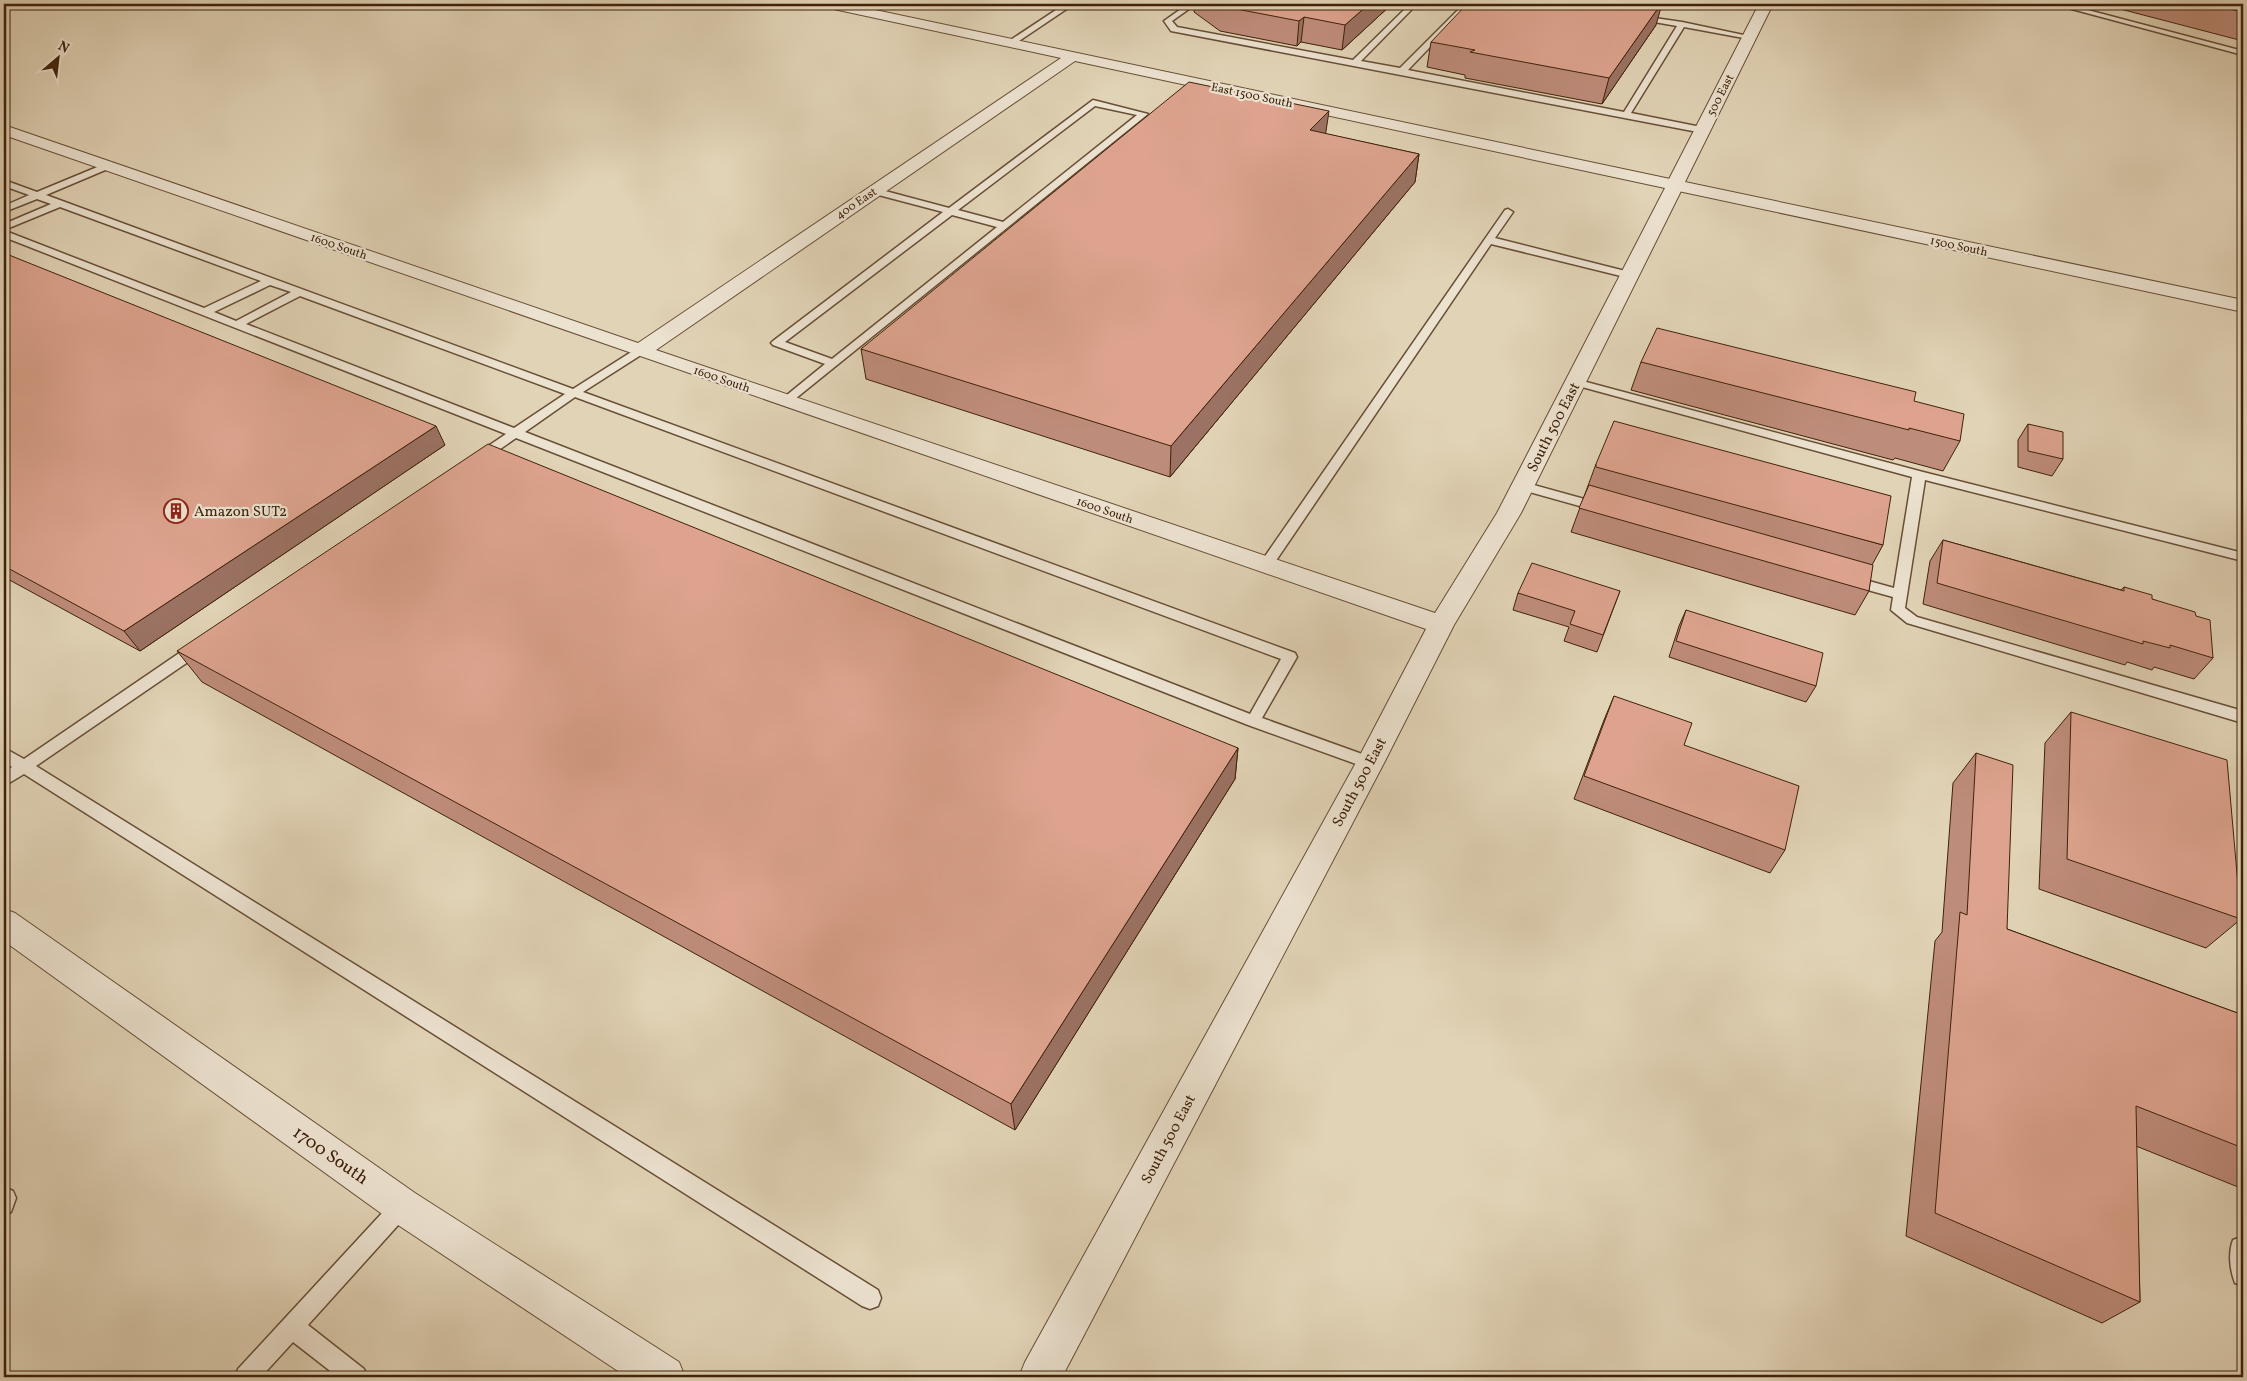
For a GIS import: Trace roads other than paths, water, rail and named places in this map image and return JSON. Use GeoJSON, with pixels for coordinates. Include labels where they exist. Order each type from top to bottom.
{"type":"FeatureCollection","features":[{"type":"Feature","properties":{"kind":"street","name":"East 1500 South"},"geometry":{"type":"LineString","coordinates":[[829,4],[1675,185]]}},
{"type":"Feature","properties":{"kind":"street","name":"500 East"},"geometry":{"type":"LineString","coordinates":[[1675,185],[1766,4]]}},
{"type":"Feature","properties":{"kind":"street","name":"400 East"},"geometry":{"type":"LineString","coordinates":[[640,351],[1072,56]]}},
{"type":"Feature","properties":{"kind":"street","name":"1600 South"},"geometry":{"type":"LineString","coordinates":[[4,130],[640,351],[1441,625]]}},
{"type":"Feature","properties":{"kind":"street","name":"South 500 East"},"geometry":{"type":"LineString","coordinates":[[1040,1377],[1370,763],[1441,625],[1523,486],[1675,185]]}},
{"type":"Feature","properties":{"kind":"street","name":"1500 South"},"geometry":{"type":"LineString","coordinates":[[1675,185],[2243,306]]}},
{"type":"Feature","properties":{"kind":"street","name":"1700 South"},"geometry":{"type":"LineString","coordinates":[[4,922],[402,1206],[664,1377]]}},
{"type":"Feature","properties":{"kind":"lane"},"geometry":{"type":"LineString","coordinates":[[1010,42],[1070,4]]}},
{"type":"Feature","properties":{"kind":"lane"},"geometry":{"type":"LineString","coordinates":[[1192,4],[1168,21],[1174,29],[1402,71],[1703,130]]}},
{"type":"Feature","properties":{"kind":"lane"},"geometry":{"type":"LineString","coordinates":[[1354,62],[1414,4]]}},
{"type":"Feature","properties":{"kind":"lane"},"geometry":{"type":"LineString","coordinates":[[1402,71],[1468,4]]}},
{"type":"Feature","properties":{"kind":"lane"},"geometry":{"type":"LineString","coordinates":[[2057,4],[2243,54]]}},
{"type":"Feature","properties":{"kind":"lane"},"geometry":{"type":"LineString","coordinates":[[1633,16],[1749,37]]}},
{"type":"Feature","properties":{"kind":"lane"},"geometry":{"type":"LineString","coordinates":[[1626,115],[1682,24]]}},
{"type":"Feature","properties":{"kind":"lane"},"geometry":{"type":"LineString","coordinates":[[786,401],[834,363],[1005,226],[1144,114],[1093,103],[776,343],[834,363]]}},
{"type":"Feature","properties":{"kind":"lane"},"geometry":{"type":"LineString","coordinates":[[4,209],[107,166]]}},
{"type":"Feature","properties":{"kind":"lane"},"geometry":{"type":"LineString","coordinates":[[4,183],[1290,657],[1253,721]]}},
{"type":"Feature","properties":{"kind":"lane"},"geometry":{"type":"LineString","coordinates":[[874,191],[1005,226]]}},
{"type":"Feature","properties":{"kind":"lane"},"geometry":{"type":"LineString","coordinates":[[4,227],[59,204]]}},
{"type":"Feature","properties":{"kind":"lane"},"geometry":{"type":"LineString","coordinates":[[1266,565],[1508,212]]}},
{"type":"Feature","properties":{"kind":"lane"},"geometry":{"type":"LineString","coordinates":[[4,234],[1253,721],[1370,763]]}},
{"type":"Feature","properties":{"kind":"lane"},"geometry":{"type":"LineString","coordinates":[[1488,240],[1629,275]]}},
{"type":"Feature","properties":{"kind":"lane"},"geometry":{"type":"LineString","coordinates":[[205,312],[269,281]]}},
{"type":"Feature","properties":{"kind":"lane"},"geometry":{"type":"LineString","coordinates":[[236,324],[299,292]]}},
{"type":"Feature","properties":{"kind":"lane"},"geometry":{"type":"LineString","coordinates":[[466,466],[640,351]]}},
{"type":"Feature","properties":{"kind":"lane"},"geometry":{"type":"LineString","coordinates":[[1575,382],[1919,475],[2243,557]]}},
{"type":"Feature","properties":{"kind":"lane"},"geometry":{"type":"LineString","coordinates":[[1919,475],[1898,610],[1912,620],[2243,718]]}},
{"type":"Feature","properties":{"kind":"lane"},"geometry":{"type":"LineString","coordinates":[[1523,486],[1610,511]]}},
{"type":"Feature","properties":{"kind":"lane"},"geometry":{"type":"LineString","coordinates":[[1840,578],[1900,595]]}},
{"type":"Feature","properties":{"kind":"lane"},"geometry":{"type":"LineString","coordinates":[[4,780],[212,639]]}},
{"type":"Feature","properties":{"kind":"lane"},"geometry":{"type":"LineString","coordinates":[[4,754],[870,1298]]}},
{"type":"Feature","properties":{"kind":"lane"},"geometry":{"type":"LineString","coordinates":[[246,1377],[402,1206]]}},
{"type":"Feature","properties":{"kind":"lane"},"geometry":{"type":"LineString","coordinates":[[2241,1248],[2243,1275]]}},
{"type":"Feature","properties":{"kind":"lane"},"geometry":{"type":"LineString","coordinates":[[292,1327],[356,1377]]}},
{"type":"Feature","properties":{"kind":"place","name":"Amazon SUT2"},"geometry":{"type":"Point","coordinates":[176,511]}}]}
